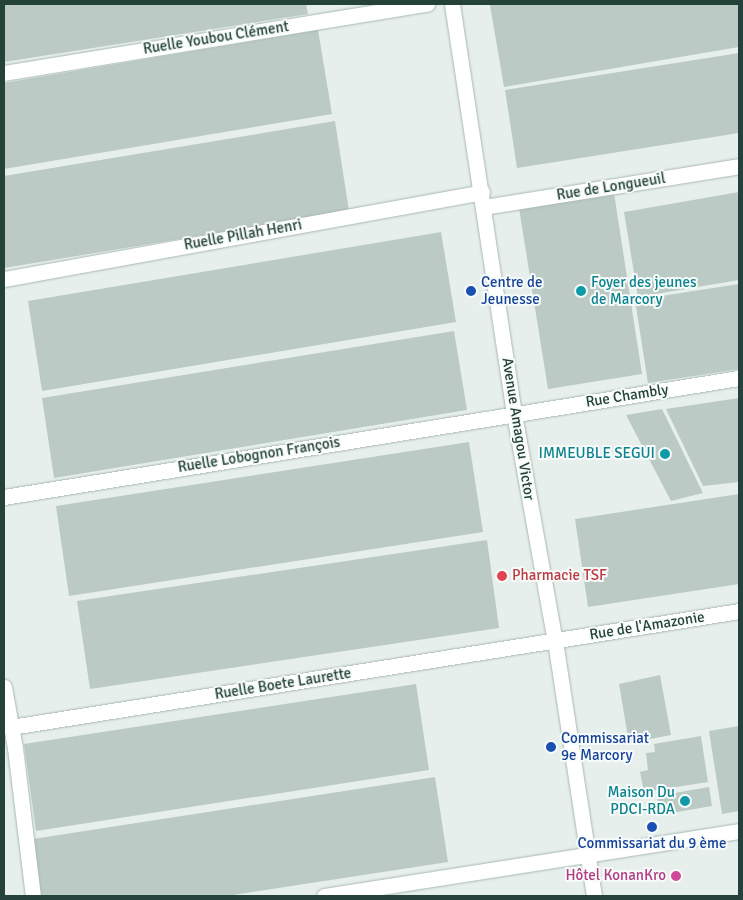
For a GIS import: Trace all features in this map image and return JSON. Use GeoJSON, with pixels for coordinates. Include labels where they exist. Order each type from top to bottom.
{"type":"FeatureCollection","features":[{"type":"Feature","properties":{"kind":"street","name":"Ruelle Youbou Clément"},"geometry":{"type":"LineString","coordinates":[[4,73],[428,4]]}},
{"type":"Feature","properties":{"kind":"street","name":"Avenue Amagou Victor"},"geometry":{"type":"LineString","coordinates":[[452,4],[482,192],[514,414],[555,641],[594,896]]}},
{"type":"Feature","properties":{"kind":"street","name":"Rue de Longueuil"},"geometry":{"type":"LineString","coordinates":[[484,207],[739,166]]}},
{"type":"Feature","properties":{"kind":"street","name":"Ruelle Pillah Henri"},"geometry":{"type":"LineString","coordinates":[[4,279],[482,192]]}},
{"type":"Feature","properties":{"kind":"street","name":"Rue Chambly"},"geometry":{"type":"LineString","coordinates":[[514,414],[739,378]]}},
{"type":"Feature","properties":{"kind":"street","name":"Ruelle Lobognon François"},"geometry":{"type":"LineString","coordinates":[[4,496],[514,414]]}},
{"type":"Feature","properties":{"kind":"street","name":"Rue de l'Amazonie"},"geometry":{"type":"LineString","coordinates":[[555,641],[739,611]]}},
{"type":"Feature","properties":{"kind":"street","name":"Ruelle Boete Laurette"},"geometry":{"type":"LineString","coordinates":[[11,727],[555,641]]}},
{"type":"Feature","properties":{"kind":"street"},"geometry":{"type":"LineString","coordinates":[[4,687],[11,727],[9,748],[33,896]]}},
{"type":"Feature","properties":{"kind":"street"},"geometry":{"type":"LineString","coordinates":[[324,896],[739,831]]}},
{"type":"Feature","properties":{"kind":"building"},"geometry":{"type":"Polygon","coordinates":[[[4,4],[306,4],[308,14],[4,62],[4,4]]]}},
{"type":"Feature","properties":{"kind":"building"},"geometry":{"type":"Polygon","coordinates":[[[739,4],[739,47],[504,87],[490,5],[739,4]]]}},
{"type":"Feature","properties":{"kind":"building"},"geometry":{"type":"Polygon","coordinates":[[[318,30],[332,114],[4,169],[4,83],[318,30]]]}},
{"type":"Feature","properties":{"kind":"building"},"geometry":{"type":"Polygon","coordinates":[[[739,53],[739,133],[517,168],[505,90],[739,53]]]}},
{"type":"Feature","properties":{"kind":"building"},"geometry":{"type":"Polygon","coordinates":[[[335,121],[349,211],[4,268],[4,176],[335,121]]]}},
{"type":"Feature","properties":{"kind":"building"},"geometry":{"type":"Polygon","coordinates":[[[739,192],[739,280],[638,297],[624,212],[739,192]]]}},
{"type":"Feature","properties":{"kind":"building","name":"Foyer des jeunes de Marcory"},"geometry":{"type":"Polygon","coordinates":[[[614,193],[642,374],[548,389],[519,208],[614,193]]]}},
{"type":"Feature","properties":{"kind":"building"},"geometry":{"type":"Polygon","coordinates":[[[441,232],[456,322],[42,391],[28,301],[441,232]]]}},
{"type":"Feature","properties":{"kind":"building"},"geometry":{"type":"Polygon","coordinates":[[[739,284],[739,369],[648,383],[635,300],[739,284]]]}},
{"type":"Feature","properties":{"kind":"building"},"geometry":{"type":"Polygon","coordinates":[[[454,331],[467,410],[54,478],[42,398],[454,331]]]}},
{"type":"Feature","properties":{"kind":"building"},"geometry":{"type":"Polygon","coordinates":[[[739,398],[739,482],[703,486],[666,409],[739,398]]]}},
{"type":"Feature","properties":{"kind":"building","name":"IMMEUBLE SEGUI"},"geometry":{"type":"Polygon","coordinates":[[[662,409],[703,493],[671,501],[626,415],[662,409]]]}},
{"type":"Feature","properties":{"kind":"building"},"geometry":{"type":"Polygon","coordinates":[[[469,442],[483,532],[69,596],[56,506],[469,442]]]}},
{"type":"Feature","properties":{"kind":"building"},"geometry":{"type":"Polygon","coordinates":[[[739,494],[739,584],[588,607],[575,519],[739,494]]]}},
{"type":"Feature","properties":{"kind":"building"},"geometry":{"type":"Polygon","coordinates":[[[487,540],[499,628],[90,689],[77,601],[487,540]]]}},
{"type":"Feature","properties":{"kind":"building"},"geometry":{"type":"Polygon","coordinates":[[[660,675],[671,735],[629,743],[619,684],[660,675]]]}},
{"type":"Feature","properties":{"kind":"building"},"geometry":{"type":"Polygon","coordinates":[[[416,684],[429,770],[36,831],[24,744],[416,684]]]}},
{"type":"Feature","properties":{"kind":"building"},"geometry":{"type":"Polygon","coordinates":[[[739,726],[739,811],[722,814],[709,731],[739,726]]]}},
{"type":"Feature","properties":{"kind":"building"},"geometry":{"type":"Polygon","coordinates":[[[701,736],[708,782],[644,792],[640,772],[648,770],[646,753],[655,752],[654,744],[701,736]]]}},
{"type":"Feature","properties":{"kind":"building"},"geometry":{"type":"Polygon","coordinates":[[[435,777],[448,862],[226,896],[41,896],[33,839],[435,777]]]}},
{"type":"Feature","properties":{"kind":"building","name":"Maison Du PDCI-RDA"},"geometry":{"type":"Polygon","coordinates":[[[709,787],[712,806],[660,815],[657,796],[709,787]]]}},
{"type":"Feature","properties":{"kind":"place","name":"Centre de Jeunesse"},"geometry":{"type":"Point","coordinates":[471,291]}},
{"type":"Feature","properties":{"kind":"place","name":"Foyer des jeunes de Marcory"},"geometry":{"type":"Point","coordinates":[581,291]}},
{"type":"Feature","properties":{"kind":"place","name":"IMMEUBLE SEGUI"},"geometry":{"type":"Point","coordinates":[665,454]}},
{"type":"Feature","properties":{"kind":"place","name":"Pharmacie TSF"},"geometry":{"type":"Point","coordinates":[502,576]}},
{"type":"Feature","properties":{"kind":"place","name":"Commissariat 9e Marcory"},"geometry":{"type":"Point","coordinates":[551,747]}},
{"type":"Feature","properties":{"kind":"place","name":"Maison Du PDCI-RDA"},"geometry":{"type":"Point","coordinates":[685,801]}},
{"type":"Feature","properties":{"kind":"place","name":"Commissariat du 9 ème"},"geometry":{"type":"Point","coordinates":[652,827]}},
{"type":"Feature","properties":{"kind":"place","name":"Hôtel KonanKro"},"geometry":{"type":"Point","coordinates":[676,876]}}]}
